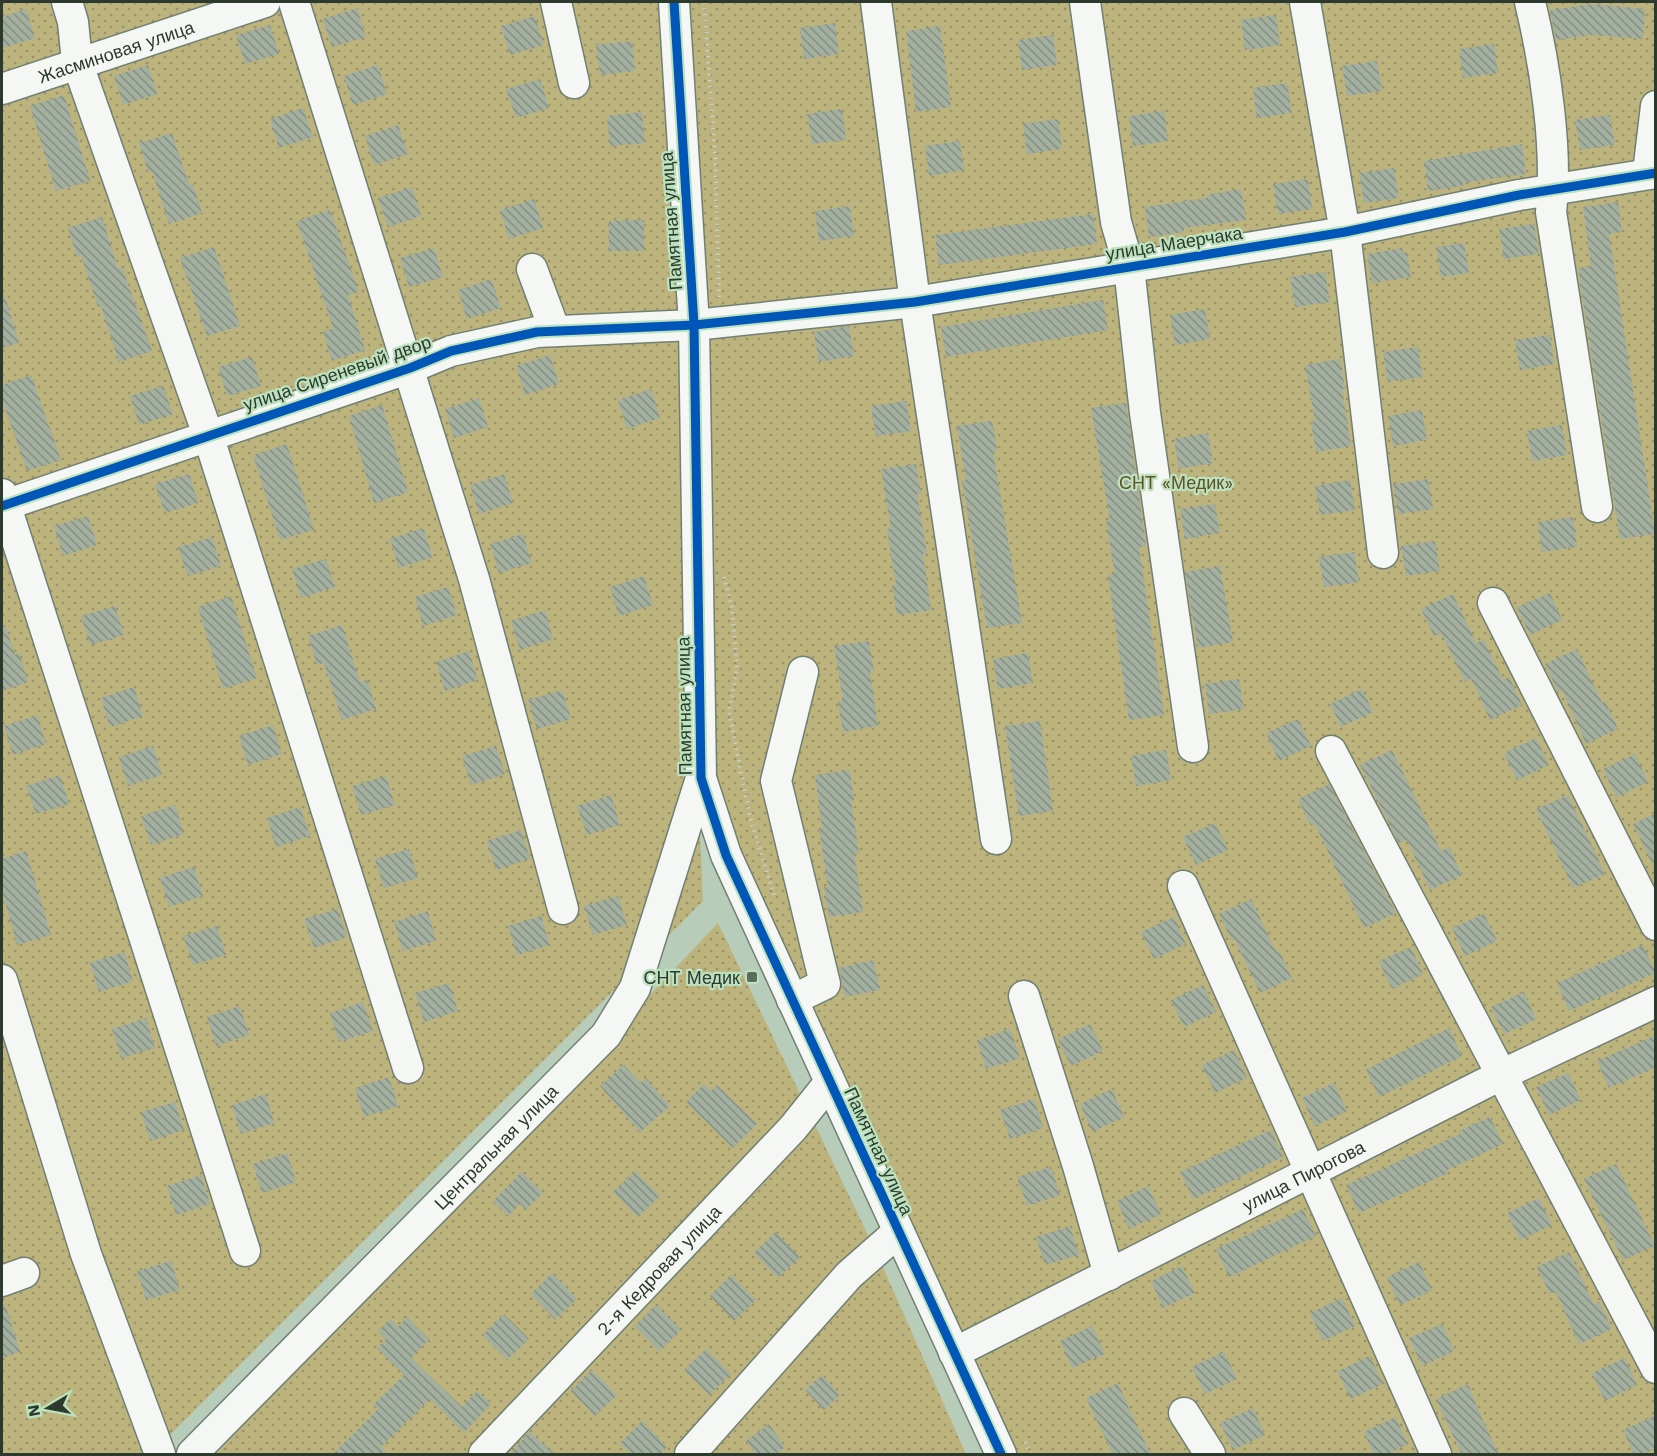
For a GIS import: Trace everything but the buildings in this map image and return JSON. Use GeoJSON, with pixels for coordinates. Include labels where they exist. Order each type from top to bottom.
{"type":"FeatureCollection","features":[{"type":"Feature","properties":{"kind":"street"},"geometry":{"type":"LineString","coordinates":[[67,2],[73,21],[77,62],[208,435],[408,1068]]}},
{"type":"Feature","properties":{"kind":"street","name":"Жасминовая улица"},"geometry":{"type":"LineString","coordinates":[[2,89],[77,62],[265,2]]}},
{"type":"Feature","properties":{"kind":"street"},"geometry":{"type":"LineString","coordinates":[[294,2],[474,579],[563,909]]}},
{"type":"Feature","properties":{"kind":"street"},"geometry":{"type":"LineString","coordinates":[[556,2],[574,83]]}},
{"type":"Feature","properties":{"kind":"street","name":"Памятная улица"},"geometry":{"type":"LineString","coordinates":[[674,2],[694,325],[701,778],[726,855],[954,1353],[997,1453]]}},
{"type":"Feature","properties":{"kind":"street"},"geometry":{"type":"LineString","coordinates":[[876,2],[915,302],[996,839]]}},
{"type":"Feature","properties":{"kind":"street"},"geometry":{"type":"LineString","coordinates":[[1085,2],[1116,222],[1128,267],[1145,413],[1193,747]]}},
{"type":"Feature","properties":{"kind":"street"},"geometry":{"type":"LineString","coordinates":[[1305,2],[1345,232],[1383,553]]}},
{"type":"Feature","properties":{"kind":"street"},"geometry":{"type":"LineString","coordinates":[[1530,2],[1543,58],[1554,189],[1551,213],[1597,507]]}},
{"type":"Feature","properties":{"kind":"street"},"geometry":{"type":"LineString","coordinates":[[1652,173],[1656,106]]}},
{"type":"Feature","properties":{"kind":"street","name":"улица Маерчака"},"geometry":{"type":"LineString","coordinates":[[694,325],[915,302],[1345,232],[1554,189],[1652,173]]}},
{"type":"Feature","properties":{"kind":"street"},"geometry":{"type":"LineString","coordinates":[[532,269],[555,331]]}},
{"type":"Feature","properties":{"kind":"street","name":"улица Сиреневый двор"},"geometry":{"type":"LineString","coordinates":[[3,502],[410,368],[451,351],[537,332],[694,325]]}},
{"type":"Feature","properties":{"kind":"street"},"geometry":{"type":"LineString","coordinates":[[3,502],[245,1251]]}},
{"type":"Feature","properties":{"kind":"street"},"geometry":{"type":"LineString","coordinates":[[1492,603],[1656,925]]}},
{"type":"Feature","properties":{"kind":"street"},"geometry":{"type":"LineString","coordinates":[[792,1000],[825,984],[776,781],[803,672]]}},
{"type":"Feature","properties":{"kind":"street"},"geometry":{"type":"LineString","coordinates":[[1331,751],[1656,1368]]}},
{"type":"Feature","properties":{"kind":"street","name":"Центральная улица"},"geometry":{"type":"LineString","coordinates":[[192,1455],[606,1035],[635,988],[701,778]]}},
{"type":"Feature","properties":{"kind":"street"},"geometry":{"type":"LineString","coordinates":[[1183,886],[1437,1455]]}},
{"type":"Feature","properties":{"kind":"street"},"geometry":{"type":"LineString","coordinates":[[2,980],[86,1254],[160,1455]]}},
{"type":"Feature","properties":{"kind":"street"},"geometry":{"type":"LineString","coordinates":[[1024,996],[1078,1166],[1109,1275]]}},
{"type":"Feature","properties":{"kind":"street","name":"улица Пирогова"},"geometry":{"type":"LineString","coordinates":[[954,1353],[1503,1074],[1656,1002]]}},
{"type":"Feature","properties":{"kind":"street","name":"2-я Кедровая улица"},"geometry":{"type":"LineString","coordinates":[[484,1455],[793,1128],[829,1083]]}},
{"type":"Feature","properties":{"kind":"street"},"geometry":{"type":"LineString","coordinates":[[690,1455],[849,1275],[898,1232]]}},
{"type":"Feature","properties":{"kind":"street"},"geometry":{"type":"LineString","coordinates":[[1184,1413],[1210,1455]]}},
{"type":"Feature","properties":{"kind":"green space"},"geometry":{"type":"Polygon","coordinates":[[[2,2],[663,2],[703,901],[151,1454],[2,1454],[2,2]]]}},
{"type":"Feature","properties":{"kind":"green space","name":"СНТ «Медик»"},"geometry":{"type":"Polygon","coordinates":[[[678,2],[1655,2],[1655,1454],[1001,1454],[701,778],[678,2]]]}},
{"type":"Feature","properties":{"kind":"green space"},"geometry":{"type":"Polygon","coordinates":[[[718,923],[876,1252],[966,1454],[216,1454],[718,923]]]}},
{"type":"Feature","properties":{"kind":"cycle path"},"geometry":{"type":"LineString","coordinates":[[674,2],[694,325],[701,778],[726,855],[1001,1454]]}},
{"type":"Feature","properties":{"kind":"cycle path"},"geometry":{"type":"LineString","coordinates":[[2,506],[410,368],[451,351],[537,332],[694,325],[915,302],[1345,232],[1519,195],[1656,173]]}},
{"type":"Feature","properties":{"kind":"place","name":"СНТ Медик"},"geometry":{"type":"Point","coordinates":[752,977]}}]}
